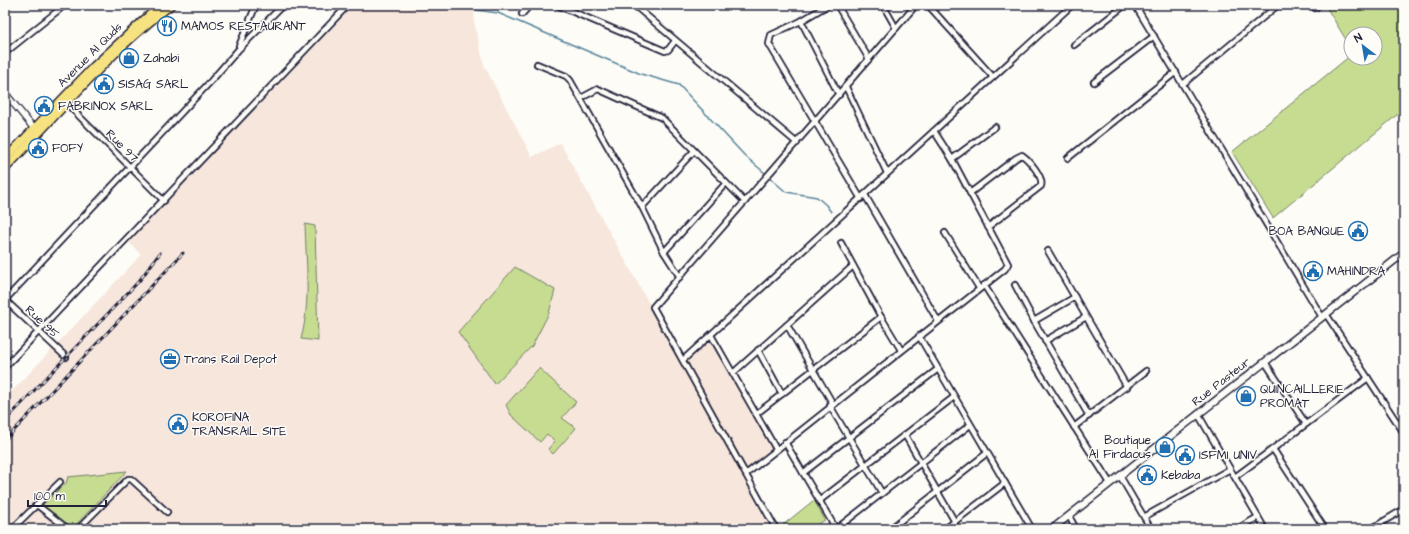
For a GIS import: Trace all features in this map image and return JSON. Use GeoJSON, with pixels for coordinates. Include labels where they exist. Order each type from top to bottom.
{"type":"FeatureCollection","features":[{"type":"Feature","properties":{"kind":"main road","name":"Avenue Al Quds"},"geometry":{"type":"LineString","coordinates":[[5,170],[94,66],[159,5]]}},
{"type":"Feature","properties":{"kind":"main road","name":"Avenue Al Quds"},"geometry":{"type":"LineString","coordinates":[[5,159],[67,104],[124,45],[171,5]]}},
{"type":"Feature","properties":{"kind":"main road","name":"Rue Pasteur"},"geometry":{"type":"LineString","coordinates":[[1052,529],[1404,253]]}},
{"type":"Feature","properties":{"kind":"street"},"geometry":{"type":"LineString","coordinates":[[5,53],[65,5]]}},
{"type":"Feature","properties":{"kind":"street"},"geometry":{"type":"LineString","coordinates":[[238,50],[256,5]]}},
{"type":"Feature","properties":{"kind":"street"},"geometry":{"type":"LineString","coordinates":[[5,300],[212,82],[238,50],[282,5]]}},
{"type":"Feature","properties":{"kind":"street"},"geometry":{"type":"LineString","coordinates":[[5,367],[164,201],[348,5]]}},
{"type":"Feature","properties":{"kind":"street"},"geometry":{"type":"LineString","coordinates":[[522,14],[530,5]]}},
{"type":"Feature","properties":{"kind":"street"},"geometry":{"type":"LineString","coordinates":[[557,5],[665,50],[668,50],[675,41]]}},
{"type":"Feature","properties":{"kind":"street"},"geometry":{"type":"LineString","coordinates":[[634,5],[797,143]]}},
{"type":"Feature","properties":{"kind":"street"},"geometry":{"type":"LineString","coordinates":[[828,5],[801,21],[771,35],[769,44],[815,122],[863,197],[938,321]]}},
{"type":"Feature","properties":{"kind":"street"},"geometry":{"type":"LineString","coordinates":[[837,5],[869,60]]}},
{"type":"Feature","properties":{"kind":"street"},"geometry":{"type":"LineString","coordinates":[[883,5],[896,28]]}},
{"type":"Feature","properties":{"kind":"street"},"geometry":{"type":"LineString","coordinates":[[776,529],[653,307],[764,179],[774,170],[916,5]]}},
{"type":"Feature","properties":{"kind":"street"},"geometry":{"type":"LineString","coordinates":[[928,5],[993,77]]}},
{"type":"Feature","properties":{"kind":"street"},"geometry":{"type":"LineString","coordinates":[[683,360],[1072,5]]}},
{"type":"Feature","properties":{"kind":"street"},"geometry":{"type":"LineString","coordinates":[[1074,44],[1125,5]]}},
{"type":"Feature","properties":{"kind":"street"},"geometry":{"type":"LineString","coordinates":[[1182,84],[1278,5]]}},
{"type":"Feature","properties":{"kind":"street"},"geometry":{"type":"LineString","coordinates":[[1313,5],[1315,8],[1319,5]]}},
{"type":"Feature","properties":{"kind":"street"},"geometry":{"type":"LineString","coordinates":[[1136,6],[1324,316],[1368,378],[1404,433]]}},
{"type":"Feature","properties":{"kind":"street"},"geometry":{"type":"LineString","coordinates":[[801,21],[838,95]]}},
{"type":"Feature","properties":{"kind":"street"},"geometry":{"type":"LineString","coordinates":[[1094,82],[1154,36]]}},
{"type":"Feature","properties":{"kind":"street"},"geometry":{"type":"LineString","coordinates":[[537,64],[566,76],[581,98],[642,207],[664,252],[680,277]]}},
{"type":"Feature","properties":{"kind":"street"},"geometry":{"type":"LineString","coordinates":[[1068,158],[1176,72]]}},
{"type":"Feature","properties":{"kind":"street"},"geometry":{"type":"LineString","coordinates":[[846,87],[887,174]]}},
{"type":"Feature","properties":{"kind":"street"},"geometry":{"type":"LineString","coordinates":[[581,98],[598,89],[662,118],[745,202]]}},
{"type":"Feature","properties":{"kind":"street"},"geometry":{"type":"LineString","coordinates":[[5,92],[36,132]]}},
{"type":"Feature","properties":{"kind":"street","name":"Rue 97"},"geometry":{"type":"LineString","coordinates":[[67,104],[164,201]]}},
{"type":"Feature","properties":{"kind":"street"},"geometry":{"type":"LineString","coordinates":[[952,159],[995,127]]}},
{"type":"Feature","properties":{"kind":"street"},"geometry":{"type":"LineString","coordinates":[[746,474],[984,284],[1005,269],[1008,264],[952,159],[934,131]]}},
{"type":"Feature","properties":{"kind":"street"},"geometry":{"type":"LineString","coordinates":[[642,207],[694,151]]}},
{"type":"Feature","properties":{"kind":"street"},"geometry":{"type":"LineString","coordinates":[[970,193],[1022,155],[1027,159],[1041,180],[1041,186],[988,227]]}},
{"type":"Feature","properties":{"kind":"street"},"geometry":{"type":"LineString","coordinates":[[664,252],[726,183]]}},
{"type":"Feature","properties":{"kind":"street"},"geometry":{"type":"LineString","coordinates":[[945,233],[979,288]]}},
{"type":"Feature","properties":{"kind":"street"},"geometry":{"type":"LineString","coordinates":[[841,243],[881,317],[901,350]]}},
{"type":"Feature","properties":{"kind":"street"},"geometry":{"type":"LineString","coordinates":[[1048,251],[1127,386]]}},
{"type":"Feature","properties":{"kind":"street"},"geometry":{"type":"LineString","coordinates":[[732,373],[853,266]]}},
{"type":"Feature","properties":{"kind":"street"},"geometry":{"type":"LineString","coordinates":[[984,284],[1110,483]]}},
{"type":"Feature","properties":{"kind":"street"},"geometry":{"type":"LineString","coordinates":[[1015,285],[1045,341],[1089,416]]}},
{"type":"Feature","properties":{"kind":"street"},"geometry":{"type":"LineString","coordinates":[[1034,320],[1075,297]]}},
{"type":"Feature","properties":{"kind":"street","name":"Rue 95"},"geometry":{"type":"LineString","coordinates":[[5,300],[66,357]]}},
{"type":"Feature","properties":{"kind":"street"},"geometry":{"type":"LineString","coordinates":[[756,414],[881,317]]}},
{"type":"Feature","properties":{"kind":"street"},"geometry":{"type":"LineString","coordinates":[[1045,341],[1086,317]]}},
{"type":"Feature","properties":{"kind":"street"},"geometry":{"type":"LineString","coordinates":[[787,325],[882,493]]}},
{"type":"Feature","properties":{"kind":"street"},"geometry":{"type":"LineString","coordinates":[[711,335],[776,449]]}},
{"type":"Feature","properties":{"kind":"street"},"geometry":{"type":"LineString","coordinates":[[919,336],[1032,529]]}},
{"type":"Feature","properties":{"kind":"street"},"geometry":{"type":"LineString","coordinates":[[758,350],[782,394]]}},
{"type":"Feature","properties":{"kind":"street"},"geometry":{"type":"LineString","coordinates":[[1265,362],[1306,424]]}},
{"type":"Feature","properties":{"kind":"street"},"geometry":{"type":"LineString","coordinates":[[803,473],[938,369]]}},
{"type":"Feature","properties":{"kind":"street"},"geometry":{"type":"LineString","coordinates":[[1074,427],[1146,371]]}},
{"type":"Feature","properties":{"kind":"street"},"geometry":{"type":"LineString","coordinates":[[1235,477],[1368,378]]}},
{"type":"Feature","properties":{"kind":"street"},"geometry":{"type":"LineString","coordinates":[[819,501],[954,397]]}},
{"type":"Feature","properties":{"kind":"street"},"geometry":{"type":"LineString","coordinates":[[1198,414],[1265,529]]}},
{"type":"Feature","properties":{"kind":"street"},"geometry":{"type":"LineString","coordinates":[[785,442],[836,529],[970,424]]}},
{"type":"Feature","properties":{"kind":"street"},"geometry":{"type":"LineString","coordinates":[[905,435],[955,522]]}},
{"type":"Feature","properties":{"kind":"street"},"geometry":{"type":"LineString","coordinates":[[1273,449],[1325,529]]}},
{"type":"Feature","properties":{"kind":"street"},"geometry":{"type":"LineString","coordinates":[[890,529],[987,453]]}},
{"type":"Feature","properties":{"kind":"street"},"geometry":{"type":"LineString","coordinates":[[1144,517],[1230,469]]}},
{"type":"Feature","properties":{"kind":"street"},"geometry":{"type":"LineString","coordinates":[[1120,476],[1151,529]]}},
{"type":"Feature","properties":{"kind":"street"},"geometry":{"type":"LineString","coordinates":[[78,529],[124,481],[128,479],[167,512]]}},
{"type":"Feature","properties":{"kind":"street"},"geometry":{"type":"LineString","coordinates":[[12,529],[60,482]]}},
{"type":"Feature","properties":{"kind":"street"},"geometry":{"type":"LineString","coordinates":[[945,529],[1005,483]]}},
{"type":"Feature","properties":{"kind":"street"},"geometry":{"type":"LineString","coordinates":[[37,505],[68,529]]}},
{"type":"Feature","properties":{"kind":"street"},"geometry":{"type":"LineString","coordinates":[[1373,529],[1404,509]]}},
{"type":"Feature","properties":{"kind":"street"},"geometry":{"type":"LineString","coordinates":[[1069,516],[1076,529]]}},
{"type":"Feature","properties":{"kind":"street"},"geometry":{"type":"LineString","coordinates":[[1237,529],[1258,517]]}},
{"type":"Feature","properties":{"kind":"shaded area"},"geometry":{"type":"Polygon","coordinates":[[[354,5],[475,5],[474,22],[484,65],[532,157],[560,143],[681,361],[710,333],[776,451],[743,478],[771,529],[7,529],[5,527],[5,399],[141,255],[129,242],[354,5]]]}},
{"type":"Feature","properties":{"kind":"green space"},"geometry":{"type":"Polygon","coordinates":[[[1325,5],[1404,5],[1404,112],[1403,110],[1273,218],[1232,152],[1343,62],[1343,66],[1383,66],[1383,26],[1343,26],[1343,35],[1325,5]]]}},
{"type":"Feature","properties":{"kind":"green space"},"geometry":{"type":"Polygon","coordinates":[[[305,224],[315,226],[318,341],[301,339],[307,296],[305,224]]]}},
{"type":"Feature","properties":{"kind":"green space"},"geometry":{"type":"Polygon","coordinates":[[[515,267],[555,290],[549,313],[532,346],[495,384],[458,332],[515,267]]]}},
{"type":"Feature","properties":{"kind":"green space"},"geometry":{"type":"Polygon","coordinates":[[[539,368],[576,402],[562,418],[576,428],[553,454],[548,449],[555,441],[547,434],[540,442],[511,415],[506,405],[539,368]]]}},
{"type":"Feature","properties":{"kind":"green space"},"geometry":{"type":"Polygon","coordinates":[[[127,471],[72,529],[42,505],[66,483],[68,477],[127,471]]]}},
{"type":"Feature","properties":{"kind":"green space"},"geometry":{"type":"Polygon","coordinates":[[[814,500],[825,520],[810,529],[785,529],[783,525],[814,500]]]}},
{"type":"Feature","properties":{"kind":"waterway"},"geometry":{"type":"LineString","coordinates":[[463,5],[476,10],[498,13],[641,74],[679,85],[745,156],[766,174]]}},
{"type":"Feature","properties":{"kind":"waterway"},"geometry":{"type":"LineString","coordinates":[[769,177],[786,192],[817,197],[831,212]]}},
{"type":"Feature","properties":{"kind":"railway"},"geometry":{"type":"LineString","coordinates":[[5,421],[139,281],[160,253]]}},
{"type":"Feature","properties":{"kind":"railway"},"geometry":{"type":"LineString","coordinates":[[5,440],[183,253]]}},
{"type":"Feature","properties":{"kind":"place","name":"MAMOS RESTAURANT"},"geometry":{"type":"Point","coordinates":[167,26]}},
{"type":"Feature","properties":{"kind":"place","name":"Zahabi"},"geometry":{"type":"Point","coordinates":[129,58]}},
{"type":"Feature","properties":{"kind":"place","name":"SISAG SARL"},"geometry":{"type":"Point","coordinates":[104,84]}},
{"type":"Feature","properties":{"kind":"place","name":"FABRINOX SARL"},"geometry":{"type":"Point","coordinates":[44,106]}},
{"type":"Feature","properties":{"kind":"place","name":"FOFY"},"geometry":{"type":"Point","coordinates":[38,148]}},
{"type":"Feature","properties":{"kind":"place","name":"BOA BANQUE"},"geometry":{"type":"Point","coordinates":[1358,231]}},
{"type":"Feature","properties":{"kind":"place","name":"MAHINDRA"},"geometry":{"type":"Point","coordinates":[1313,271]}},
{"type":"Feature","properties":{"kind":"place","name":"Trans Rail Depot"},"geometry":{"type":"Point","coordinates":[170,359]}},
{"type":"Feature","properties":{"kind":"place","name":"QUINCAILLERIE PROMAT"},"geometry":{"type":"Point","coordinates":[1246,396]}},
{"type":"Feature","properties":{"kind":"place","name":"KOROFINA TRANSRAIL SITE"},"geometry":{"type":"Point","coordinates":[178,424]}},
{"type":"Feature","properties":{"kind":"place","name":"Boutique Al Firdaous"},"geometry":{"type":"Point","coordinates":[1165,447]}},
{"type":"Feature","properties":{"kind":"place","name":"ISFMI UNIV"},"geometry":{"type":"Point","coordinates":[1185,455]}},
{"type":"Feature","properties":{"kind":"place","name":"Kebaba"},"geometry":{"type":"Point","coordinates":[1147,475]}}]}
